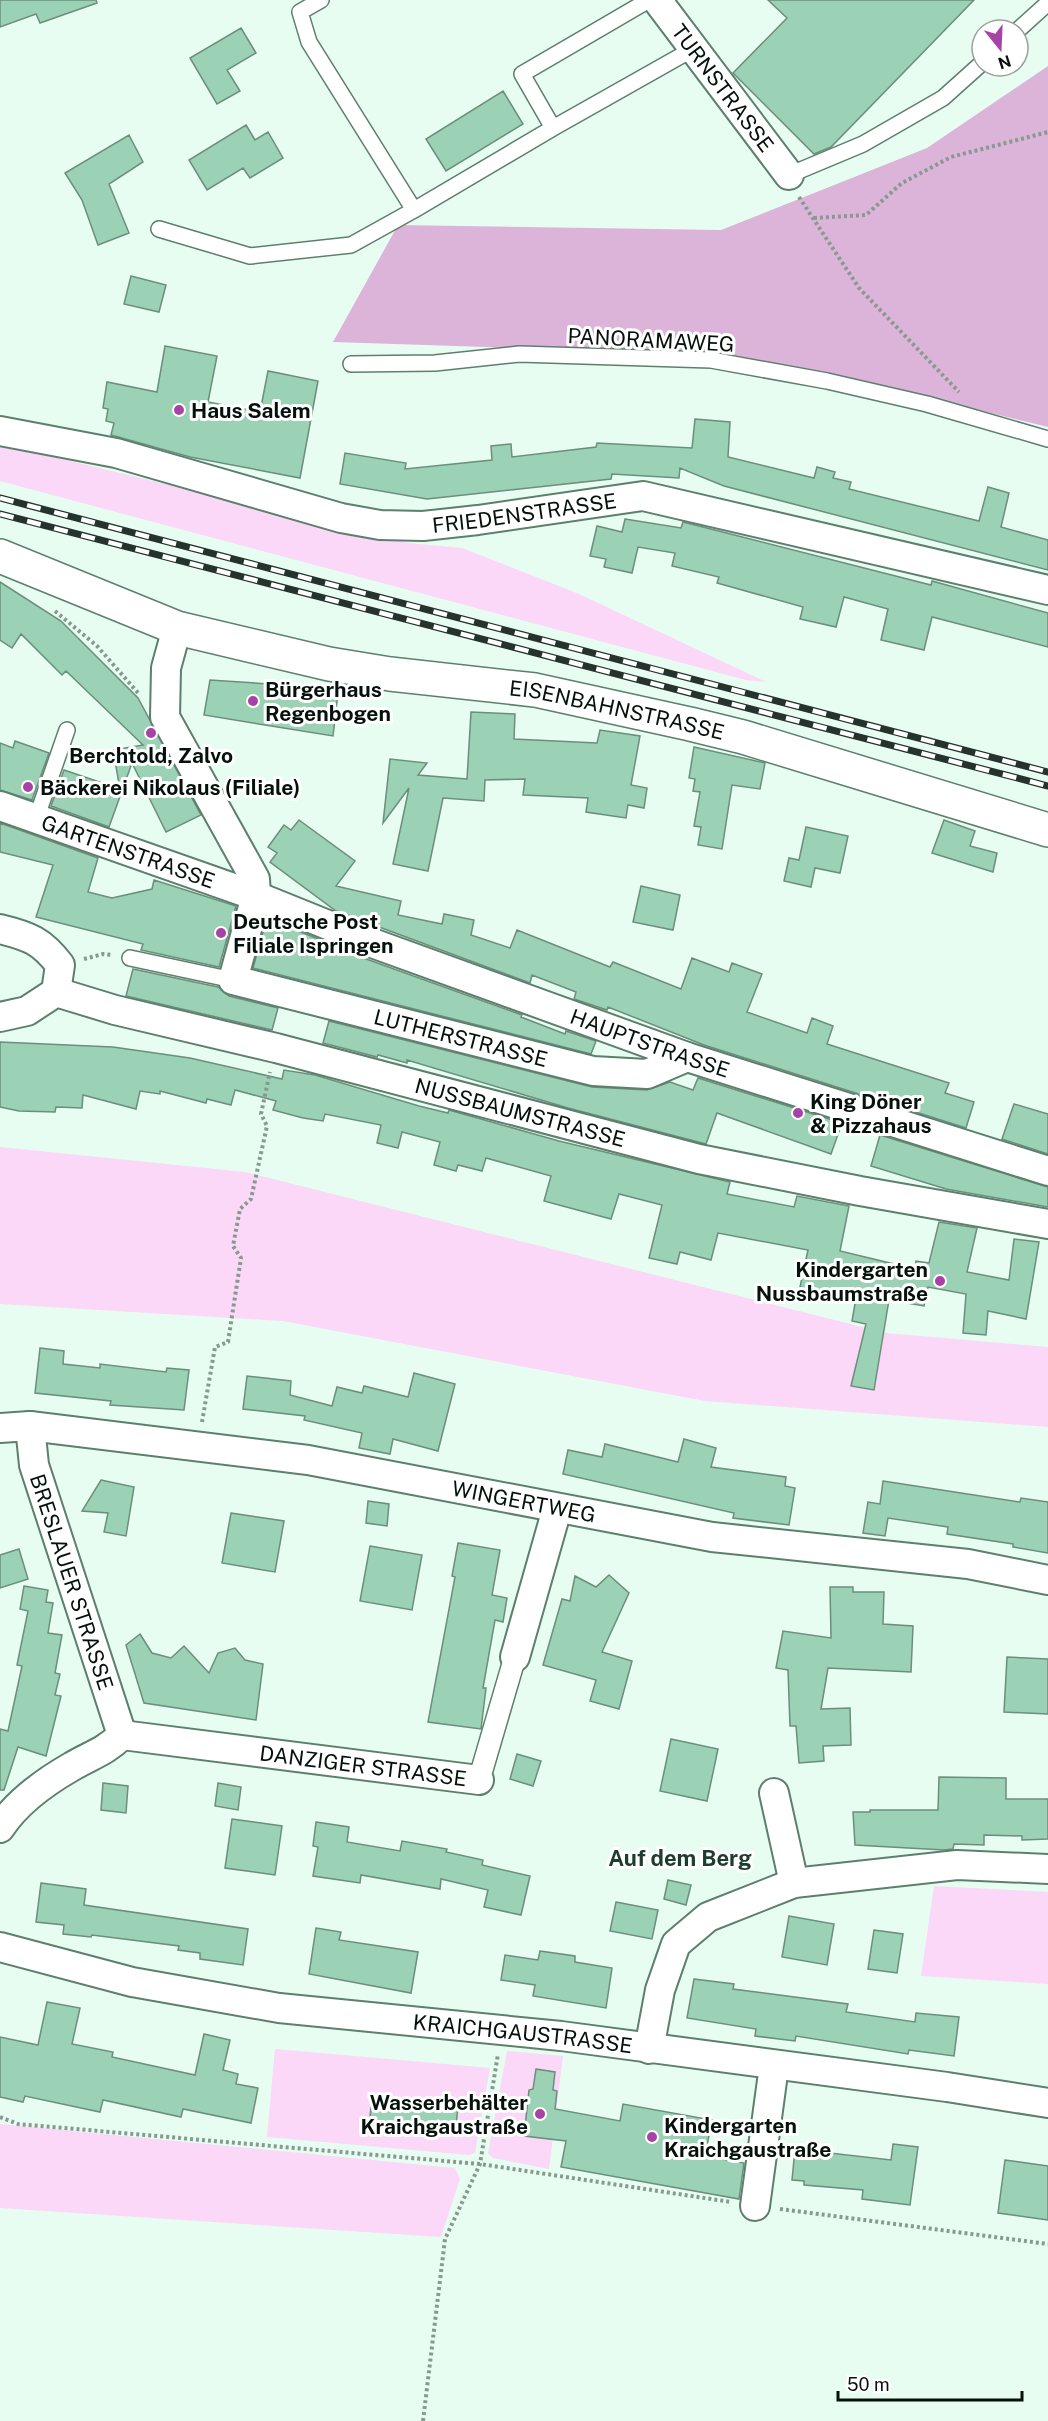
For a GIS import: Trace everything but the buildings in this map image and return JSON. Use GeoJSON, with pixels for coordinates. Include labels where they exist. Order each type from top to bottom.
{"type":"FeatureCollection","features":[{"type":"Feature","properties":{"kind":"main road","name":"EISENBAHNSTRASSE"},"geometry":{"type":"LineString","coordinates":[[0,556],[177,628],[329,664],[390,674],[535,690],[690,724],[742,737],[1048,830]]}},
{"type":"Feature","properties":{"kind":"street","name":"TURNSTRASSE"},"geometry":{"type":"LineString","coordinates":[[657,0],[789,175]]}},
{"type":"Feature","properties":{"kind":"street","name":"FRIEDENSTRASSE"},"geometry":{"type":"LineString","coordinates":[[0,431],[116,453],[341,518],[380,525],[423,526],[643,496],[1048,590]]}},
{"type":"Feature","properties":{"kind":"street"},"geometry":{"type":"LineString","coordinates":[[177,628],[166,668],[165,712],[255,879],[256,896],[233,980]]}},
{"type":"Feature","properties":{"kind":"street","name":"GARTENSTRASSE"},"geometry":{"type":"LineString","coordinates":[[0,806],[256,896]]}},
{"type":"Feature","properties":{"kind":"street","name":"HAUPTSTRASSE"},"geometry":{"type":"LineString","coordinates":[[256,896],[375,944],[687,1057],[1048,1171]]}},
{"type":"Feature","properties":{"kind":"street"},"geometry":{"type":"LineString","coordinates":[[0,929],[23,934],[46,946],[60,965],[57,992],[27,1011],[0,1017]]}},
{"type":"Feature","properties":{"kind":"street","name":"LUTHERSTRASSE"},"geometry":{"type":"LineString","coordinates":[[233,980],[593,1071],[647,1074],[687,1057]]}},
{"type":"Feature","properties":{"kind":"street","name":"NUSSBAUMSTRASSE"},"geometry":{"type":"LineString","coordinates":[[57,992],[115,1010],[276,1048],[699,1159],[860,1191],[1048,1224]]}},
{"type":"Feature","properties":{"kind":"street","name":"WINGERTWEG"},"geometry":{"type":"LineString","coordinates":[[0,1428],[30,1426],[308,1460],[556,1509],[712,1536],[969,1564],[1048,1580]]}},
{"type":"Feature","properties":{"kind":"street","name":"BRESLAUER STRASSE"},"geometry":{"type":"LineString","coordinates":[[30,1426],[34,1465],[122,1735]]}},
{"type":"Feature","properties":{"kind":"street","name":"DANZIGER STRASSE"},"geometry":{"type":"LineString","coordinates":[[122,1735],[479,1780],[556,1509]]}},
{"type":"Feature","properties":{"kind":"street"},"geometry":{"type":"LineString","coordinates":[[0,1828],[6,1819],[35,1791],[71,1766],[109,1749],[122,1735]]}},
{"type":"Feature","properties":{"kind":"street"},"geometry":{"type":"LineString","coordinates":[[774,1793],[794,1883]]}},
{"type":"Feature","properties":{"kind":"street"},"geometry":{"type":"LineString","coordinates":[[649,2049],[660,1990],[676,1944],[708,1917],[794,1883],[957,1865],[1048,1869]]}},
{"type":"Feature","properties":{"kind":"street","name":"KRAICHGAUSTRASSE"},"geometry":{"type":"LineString","coordinates":[[0,1947],[132,1982],[279,2008],[502,2030],[947,2087],[1048,2103]]}},
{"type":"Feature","properties":{"kind":"street"},"geometry":{"type":"LineString","coordinates":[[755,2206],[774,2066]]}},
{"type":"Feature","properties":{"kind":"lane"},"geometry":{"type":"LineString","coordinates":[[321,0],[300,12],[309,42],[414,210]]}},
{"type":"Feature","properties":{"kind":"lane"},"geometry":{"type":"LineString","coordinates":[[554,128],[522,74],[649,0]]}},
{"type":"Feature","properties":{"kind":"lane"},"geometry":{"type":"LineString","coordinates":[[1030,19],[1048,3]]}},
{"type":"Feature","properties":{"kind":"lane"},"geometry":{"type":"LineString","coordinates":[[159,229],[250,256],[351,245],[693,50]]}},
{"type":"Feature","properties":{"kind":"lane"},"geometry":{"type":"LineString","coordinates":[[789,175],[863,144],[943,98],[970,74]]}},
{"type":"Feature","properties":{"kind":"lane","name":"PANORAMAWEG"},"geometry":{"type":"LineString","coordinates":[[351,364],[435,363],[519,354],[711,360],[872,391],[1048,439]]}},
{"type":"Feature","properties":{"kind":"lane"},"geometry":{"type":"LineString","coordinates":[[36,819],[67,730]]}},
{"type":"Feature","properties":{"kind":"lane","name":"LUTHERSTRASSE"},"geometry":{"type":"LineString","coordinates":[[129,958],[233,980]]}},
{"type":"Feature","properties":{"kind":"path"},"geometry":{"type":"LineString","coordinates":[[813,218],[866,215],[902,183],[951,157],[1048,132]]}},
{"type":"Feature","properties":{"kind":"path"},"geometry":{"type":"LineString","coordinates":[[789,175],[790,182],[859,288],[960,393]]}},
{"type":"Feature","properties":{"kind":"path"},"geometry":{"type":"LineString","coordinates":[[50,577],[48,605],[97,646],[151,706],[165,712]]}},
{"type":"Feature","properties":{"kind":"path"},"geometry":{"type":"LineString","coordinates":[[79,960],[102,954]]}},
{"type":"Feature","properties":{"kind":"path"},"geometry":{"type":"LineString","coordinates":[[202,1421],[215,1347],[228,1342],[241,1258],[233,1246],[240,1209],[251,1199],[265,1137],[267,1126],[261,1114],[272,1064]]}},
{"type":"Feature","properties":{"kind":"path"},"geometry":{"type":"LineString","coordinates":[[423,2421],[445,2239],[480,2164],[502,2030]]}},
{"type":"Feature","properties":{"kind":"path"},"geometry":{"type":"LineString","coordinates":[[0,2117],[18,2124],[480,2164]]}},
{"type":"Feature","properties":{"kind":"shaded area"},"geometry":{"type":"Polygon","coordinates":[[[1048,66],[1048,427],[912,394],[701,354],[333,342],[398,225],[721,230],[927,148],[1048,66]]]}},
{"type":"Feature","properties":{"kind":"shaded area"},"geometry":{"type":"Polygon","coordinates":[[[0,444],[409,543],[462,548],[579,594],[766,682],[746,680],[0,481],[0,444]]]}},
{"type":"Feature","properties":{"kind":"shaded area"},"geometry":{"type":"Polygon","coordinates":[[[0,1147],[245,1172],[886,1333],[1048,1347],[1048,1427],[705,1401],[283,1321],[0,1304],[0,1147]]]}},
{"type":"Feature","properties":{"kind":"shaded area"},"geometry":{"type":"Polygon","coordinates":[[[934,1886],[1048,1892],[1048,1984],[921,1976],[934,1886]]]}},
{"type":"Feature","properties":{"kind":"shaded area"},"geometry":{"type":"Polygon","coordinates":[[[275,2049],[490,2068],[475,2153],[469,2155],[267,2137],[275,2049]]]}},
{"type":"Feature","properties":{"kind":"shaded area"},"geometry":{"type":"Polygon","coordinates":[[[507,2051],[563,2056],[549,2169],[493,2158],[488,2153],[507,2051]]]}},
{"type":"Feature","properties":{"kind":"shaded area"},"geometry":{"type":"Polygon","coordinates":[[[0,2124],[455,2168],[460,2179],[441,2237],[0,2208],[0,2124]]]}},
{"type":"Feature","properties":{"kind":"railway"},"geometry":{"type":"LineString","coordinates":[[0,498],[1048,772]]}},
{"type":"Feature","properties":{"kind":"railway"},"geometry":{"type":"LineString","coordinates":[[0,514],[1048,786]]}},
{"type":"Feature","properties":{"kind":"place","name":"Haus Salem"},"geometry":{"type":"Point","coordinates":[179,410]}},
{"type":"Feature","properties":{"kind":"place","name":"Bürgerhaus Regenbogen"},"geometry":{"type":"Point","coordinates":[253,701]}},
{"type":"Feature","properties":{"kind":"place","name":"Berchtold, Zalvo"},"geometry":{"type":"Point","coordinates":[151,733]}},
{"type":"Feature","properties":{"kind":"place","name":"Bäckerei Nikolaus (Filiale)"},"geometry":{"type":"Point","coordinates":[28,787]}},
{"type":"Feature","properties":{"kind":"place","name":"Deutsche Post Filiale Ispringen"},"geometry":{"type":"Point","coordinates":[221,933]}},
{"type":"Feature","properties":{"kind":"place","name":"King Döner & Pizzahaus"},"geometry":{"type":"Point","coordinates":[798,1113]}},
{"type":"Feature","properties":{"kind":"place","name":"Kindergarten Nussbaumstraße"},"geometry":{"type":"Point","coordinates":[940,1281]}},
{"type":"Feature","properties":{"kind":"place","name":"Wasserbehälter Kraichgaustraße"},"geometry":{"type":"Point","coordinates":[540,2114]}},
{"type":"Feature","properties":{"kind":"place","name":"Kindergarten Kraichgaustraße"},"geometry":{"type":"Point","coordinates":[652,2137]}},
{"type":"Feature","properties":{"kind":"district","name":"Auf dem Berg"},"geometry":{"type":"Point","coordinates":[680,1858]}}]}
